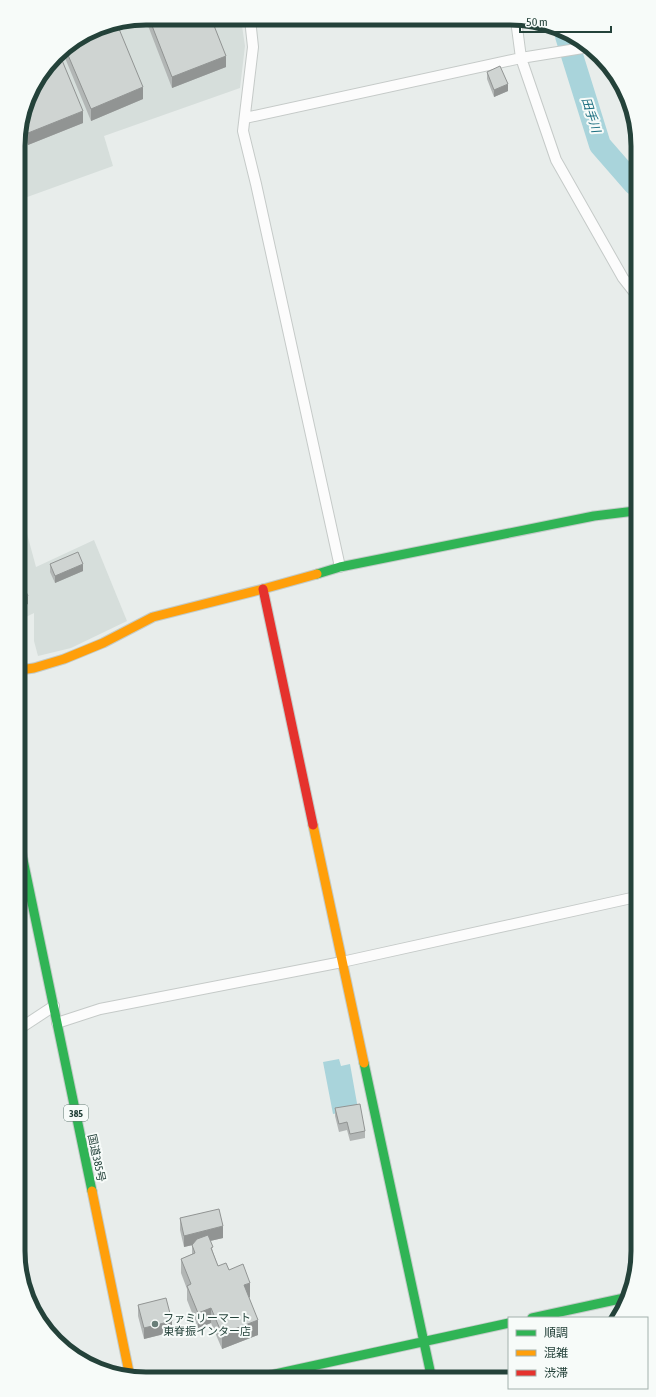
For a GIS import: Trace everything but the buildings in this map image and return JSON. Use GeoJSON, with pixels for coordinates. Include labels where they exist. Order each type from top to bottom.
{"type":"FeatureCollection","features":[{"type":"Feature","properties":{"kind":"main road"},"geometry":{"type":"LineString","coordinates":[[25,669],[64,659],[103,643],[153,617],[263,589],[340,567],[594,516],[631,511]]}},
{"type":"Feature","properties":{"kind":"main road"},"geometry":{"type":"LineString","coordinates":[[263,589],[430,1372]]}},
{"type":"Feature","properties":{"kind":"main road","name":"国道385号"},"geometry":{"type":"LineString","coordinates":[[25,869],[129,1371]]}},
{"type":"Feature","properties":{"kind":"main road"},"geometry":{"type":"LineString","coordinates":[[537,1317],[621,1299]]}},
{"type":"Feature","properties":{"kind":"main road"},"geometry":{"type":"LineString","coordinates":[[284,1372],[508,1323]]}},
{"type":"Feature","properties":{"kind":"street"},"geometry":{"type":"LineString","coordinates":[[251,25],[253,47],[243,131],[273,260],[340,567]]}},
{"type":"Feature","properties":{"kind":"street"},"geometry":{"type":"LineString","coordinates":[[517,25],[521,58],[556,160],[623,278],[631,288]]}},
{"type":"Feature","properties":{"kind":"street"},"geometry":{"type":"LineString","coordinates":[[245,118],[521,58],[582,49]]}},
{"type":"Feature","properties":{"kind":"street"},"geometry":{"type":"LineString","coordinates":[[57,1023],[100,1009],[342,962],[631,898]]}},
{"type":"Feature","properties":{"kind":"street"},"geometry":{"type":"LineString","coordinates":[[25,1025],[54,1006]]}},
{"type":"Feature","properties":{"kind":"shaded area"},"geometry":{"type":"Polygon","coordinates":[[[242,25],[245,46],[240,88],[104,136],[113,166],[25,198],[25,138],[29,115],[37,93],[50,72],[60,60],[72,50],[93,37],[107,31],[130,26],[242,25]]]}},
{"type":"Feature","properties":{"kind":"shaded area"},"geometry":{"type":"Polygon","coordinates":[[[25,530],[36,567],[94,540],[127,621],[71,648],[38,656],[34,641],[34,613],[25,618],[25,530]]]}},
{"type":"Feature","properties":{"kind":"water"},"geometry":{"type":"Polygon","coordinates":[[[339,1059],[341,1066],[350,1064],[358,1109],[333,1114],[323,1062],[339,1059]]]}},
{"type":"Feature","properties":{"kind":"waterway","name":"田手川"},"geometry":{"type":"LineString","coordinates":[[567,39],[600,145],[631,181]]}},
{"type":"Feature","properties":{"kind":"traffic: fast"},"geometry":{"type":"LineString","coordinates":[[317,574],[340,567],[594,516],[631,511]]}},
{"type":"Feature","properties":{"kind":"traffic: fast"},"geometry":{"type":"LineString","coordinates":[[25,869],[92,1191]]}},
{"type":"Feature","properties":{"kind":"traffic: fast"},"geometry":{"type":"LineString","coordinates":[[364,1063],[430,1372]]}},
{"type":"Feature","properties":{"kind":"traffic: fast"},"geometry":{"type":"LineString","coordinates":[[537,1317],[621,1299]]}},
{"type":"Feature","properties":{"kind":"traffic: fast"},"geometry":{"type":"LineString","coordinates":[[284,1372],[508,1323]]}},
{"type":"Feature","properties":{"kind":"traffic: slow"},"geometry":{"type":"LineString","coordinates":[[25,669],[64,659],[103,643],[153,617],[317,574]]}},
{"type":"Feature","properties":{"kind":"traffic: slow"},"geometry":{"type":"LineString","coordinates":[[313,825],[364,1063]]}},
{"type":"Feature","properties":{"kind":"traffic: slow"},"geometry":{"type":"LineString","coordinates":[[92,1191],[129,1371]]}},
{"type":"Feature","properties":{"kind":"traffic: jam"},"geometry":{"type":"LineString","coordinates":[[263,589],[313,825]]}},
{"type":"Feature","properties":{"kind":"place","name":"ファミリーマート 東脊振インター店"},"geometry":{"type":"Point","coordinates":[155,1324]}}]}
